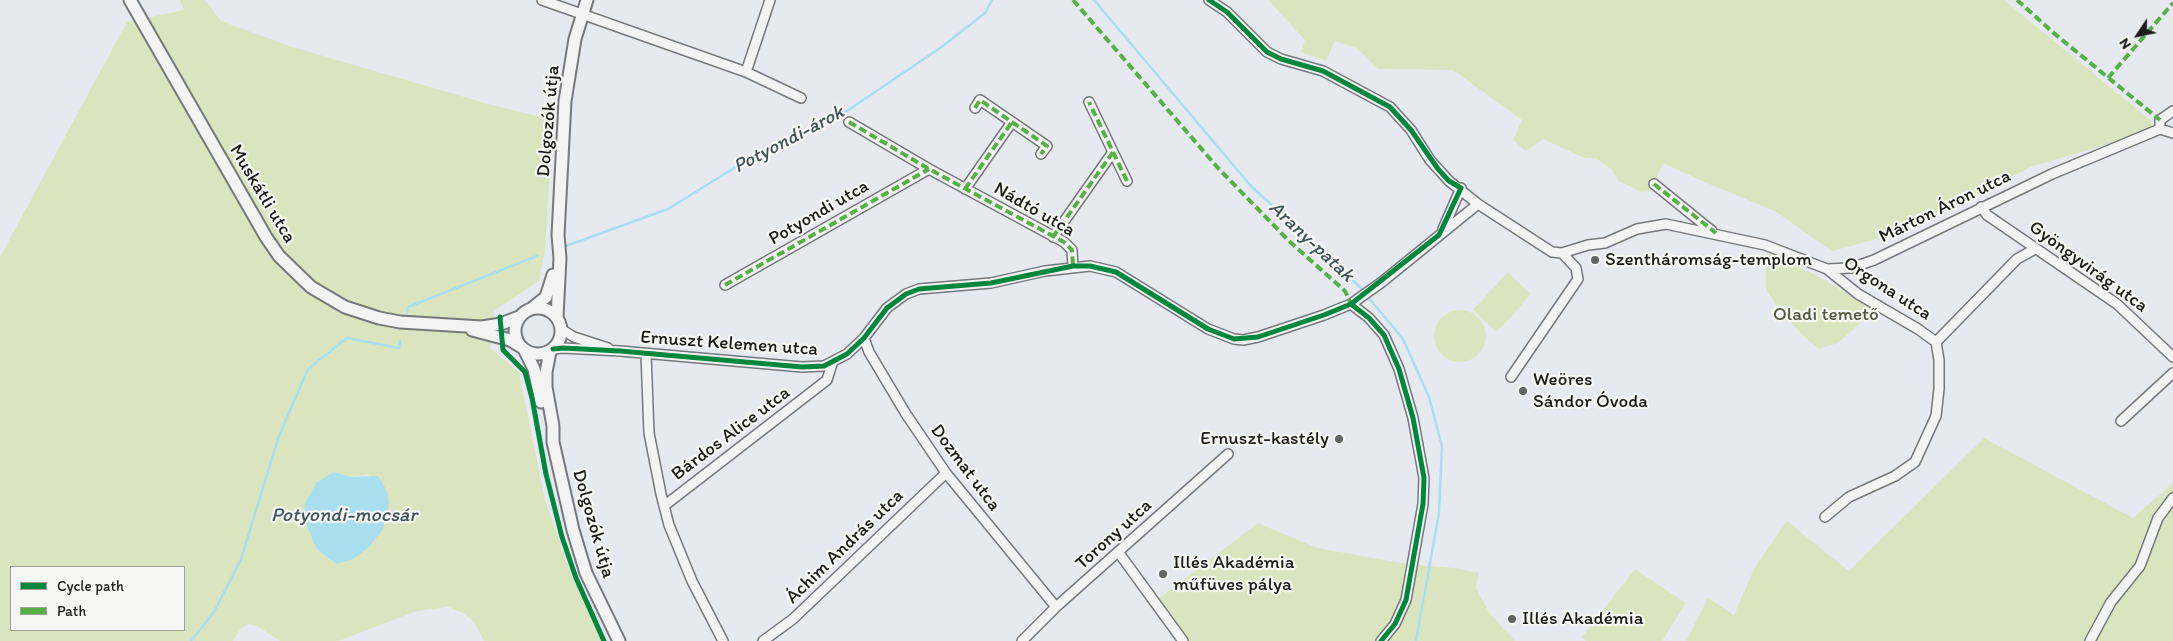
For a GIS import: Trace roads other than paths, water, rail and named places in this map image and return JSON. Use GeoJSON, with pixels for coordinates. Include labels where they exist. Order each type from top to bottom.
{"type":"FeatureCollection","features":[{"type":"Feature","properties":{"kind":"main road","name":"Muskátli utca"},"geometry":{"type":"LineString","coordinates":[[130,0],[254,219],[279,256],[295,273],[328,298],[360,313],[400,322],[461,326],[501,324],[519,317]]}},
{"type":"Feature","properties":{"kind":"main road","name":"Dolgozók útja"},"geometry":{"type":"LineString","coordinates":[[556,318],[565,101],[575,39],[587,0]]}},
{"type":"Feature","properties":{"kind":"main road","name":"Dolgozók útja"},"geometry":{"type":"LineString","coordinates":[[531,309],[546,297],[553,278],[558,247]]}},
{"type":"Feature","properties":{"kind":"main road"},"geometry":{"type":"LineString","coordinates":[[543,308],[556,318],[561,329],[559,342],[551,351],[537,355],[522,349],[514,332],[519,317],[531,309],[543,308]]}},
{"type":"Feature","properties":{"kind":"main road","name":"Muskátli utca"},"geometry":{"type":"LineString","coordinates":[[461,326],[510,340],[522,349]]}},
{"type":"Feature","properties":{"kind":"main road","name":"Dolgozók útja"},"geometry":{"type":"LineString","coordinates":[[522,349],[534,369],[579,552],[604,613],[619,641]]}},
{"type":"Feature","properties":{"kind":"main road","name":"Dolgozók útja"},"geometry":{"type":"LineString","coordinates":[[551,351],[546,372],[546,387],[553,426],[553,442]]}},
{"type":"Feature","properties":{"kind":"street"},"geometry":{"type":"LineString","coordinates":[[542,0],[746,72],[801,98]]}},
{"type":"Feature","properties":{"kind":"street"},"geometry":{"type":"LineString","coordinates":[[746,72],[770,0]]}},
{"type":"Feature","properties":{"kind":"street"},"geometry":{"type":"LineString","coordinates":[[1209,0],[1227,12],[1267,52],[1281,59],[1323,71],[1390,107],[1411,130],[1438,169],[1449,181],[1461,188],[1478,204],[1542,246],[1552,252],[1562,253],[1576,268],[1578,279],[1511,377]]}},
{"type":"Feature","properties":{"kind":"street"},"geometry":{"type":"LineString","coordinates":[[975,108],[980,100],[1012,122],[1046,146],[1041,154]]}},
{"type":"Feature","properties":{"kind":"street"},"geometry":{"type":"LineString","coordinates":[[1089,102],[1128,181]]}},
{"type":"Feature","properties":{"kind":"street"},"geometry":{"type":"LineString","coordinates":[[2173,111],[2160,120],[2160,129],[2173,133]]}},
{"type":"Feature","properties":{"kind":"street","name":"Nádtó utca"},"geometry":{"type":"LineString","coordinates":[[849,122],[929,169],[1054,236],[1072,250],[1073,266]]}},
{"type":"Feature","properties":{"kind":"street","name":"Nádtó utca"},"geometry":{"type":"LineString","coordinates":[[965,189],[1012,122]]}},
{"type":"Feature","properties":{"kind":"street","name":"Márton Áron utca"},"geometry":{"type":"LineString","coordinates":[[1562,253],[1588,245],[1605,243],[1637,229],[1654,225],[1681,226],[1765,245],[1827,269],[1851,268],[1874,260],[2052,174],[2160,129]]}},
{"type":"Feature","properties":{"kind":"street"},"geometry":{"type":"LineString","coordinates":[[1054,236],[1113,152]]}},
{"type":"Feature","properties":{"kind":"street","name":"Potyondi utca"},"geometry":{"type":"LineString","coordinates":[[724,285],[929,169]]}},
{"type":"Feature","properties":{"kind":"street","name":"Márton Áron utca"},"geometry":{"type":"LineString","coordinates":[[1654,184],[1716,233]]}},
{"type":"Feature","properties":{"kind":"street"},"geometry":{"type":"LineString","coordinates":[[1439,235],[1461,188]]}},
{"type":"Feature","properties":{"kind":"street","name":"Ernuszt Kelemen utca"},"geometry":{"type":"LineString","coordinates":[[551,351],[563,348],[620,351],[802,367],[832,364],[847,354],[864,338],[891,303],[906,294],[919,289],[991,283],[1073,266],[1090,266],[1116,272],[1208,329],[1234,339],[1258,337],[1324,315],[1353,302],[1382,282],[1478,204]]}},
{"type":"Feature","properties":{"kind":"street","name":"Gyöngyvirág utca"},"geometry":{"type":"LineString","coordinates":[[1981,207],[1987,215],[2034,249],[2117,304],[2173,357]]}},
{"type":"Feature","properties":{"kind":"street"},"geometry":{"type":"LineString","coordinates":[[1936,342],[2017,259],[2034,249]]}},
{"type":"Feature","properties":{"kind":"street","name":"Orgona utca"},"geometry":{"type":"LineString","coordinates":[[1825,517],[1850,497],[1907,469],[1918,457],[1936,416],[1939,389],[1939,360],[1936,342],[1918,329],[1858,294],[1827,269]]}},
{"type":"Feature","properties":{"kind":"street"},"geometry":{"type":"LineString","coordinates":[[1353,302],[1384,335],[1399,369],[1413,418],[1424,478],[1423,504],[1406,600],[1394,624],[1381,641]]}},
{"type":"Feature","properties":{"kind":"street","name":"Ernuszt Kelemen utca"},"geometry":{"type":"LineString","coordinates":[[561,329],[574,337],[620,351]]}},
{"type":"Feature","properties":{"kind":"street","name":"Dozmat utca"},"geometry":{"type":"LineString","coordinates":[[864,338],[869,352],[906,414],[946,473],[1056,607]]}},
{"type":"Feature","properties":{"kind":"street"},"geometry":{"type":"LineString","coordinates":[[646,354],[649,433],[664,506],[692,582],[724,641]]}},
{"type":"Feature","properties":{"kind":"street","name":"Bárdos Alice utca"},"geometry":{"type":"LineString","coordinates":[[664,506],[827,380],[832,364]]}},
{"type":"Feature","properties":{"kind":"street"},"geometry":{"type":"LineString","coordinates":[[2121,421],[2173,373]]}},
{"type":"Feature","properties":{"kind":"street","name":"Torony utca"},"geometry":{"type":"LineString","coordinates":[[1022,641],[1056,607],[1119,553],[1228,454]]}},
{"type":"Feature","properties":{"kind":"street","name":"Áchim András utca"},"geometry":{"type":"LineString","coordinates":[[763,641],[799,614],[946,473]]}},
{"type":"Feature","properties":{"kind":"street"},"geometry":{"type":"LineString","coordinates":[[2090,641],[2111,602],[2140,566],[2158,518],[2173,498]]}},
{"type":"Feature","properties":{"kind":"street"},"geometry":{"type":"LineString","coordinates":[[1119,553],[1183,641]]}},
{"type":"Feature","properties":{"kind":"water","name":"Potyondi-mocsár"},"geometry":{"type":"Polygon","coordinates":[[[334,472],[351,477],[378,476],[387,491],[389,505],[383,529],[369,547],[353,559],[336,564],[316,548],[304,518],[305,503],[317,482],[334,472]]]}},
{"type":"Feature","properties":{"kind":"waterway","name":"Potyondi-árok"},"geometry":{"type":"LineString","coordinates":[[566,246],[668,209],[752,157],[847,111],[943,46],[985,13],[992,0]]}},
{"type":"Feature","properties":{"kind":"waterway","name":"Arany-patak"},"geometry":{"type":"LineString","coordinates":[[1094,0],[1250,185],[1358,285],[1403,339],[1429,397],[1442,446],[1439,513],[1416,641]]}},
{"type":"Feature","properties":{"kind":"waterway","name":"Potyondi-árok"},"geometry":{"type":"LineString","coordinates":[[407,312],[408,307],[537,256]]}},
{"type":"Feature","properties":{"kind":"waterway","name":"Potyondi-árok"},"geometry":{"type":"LineString","coordinates":[[191,641],[214,612],[241,559],[279,436],[308,369],[347,338],[399,348],[400,341]]}},
{"type":"Feature","properties":{"kind":"place","name":"Szentháromság-templom"},"geometry":{"type":"Point","coordinates":[1595,260]}},
{"type":"Feature","properties":{"kind":"place","name":"Weöres Sándor Óvoda"},"geometry":{"type":"Point","coordinates":[1523,391]}},
{"type":"Feature","properties":{"kind":"place","name":"Ernuszt-kastély"},"geometry":{"type":"Point","coordinates":[1339,439]}},
{"type":"Feature","properties":{"kind":"place","name":"Illés Akadémia műfüves pálya"},"geometry":{"type":"Point","coordinates":[1163,574]}},
{"type":"Feature","properties":{"kind":"place","name":"Illés Akadémia"},"geometry":{"type":"Point","coordinates":[1512,619]}},
{"type":"Feature","properties":{"kind":"park label","name":"Oladi temető"},"geometry":{"type":"Point","coordinates":[1826,315]}}]}
